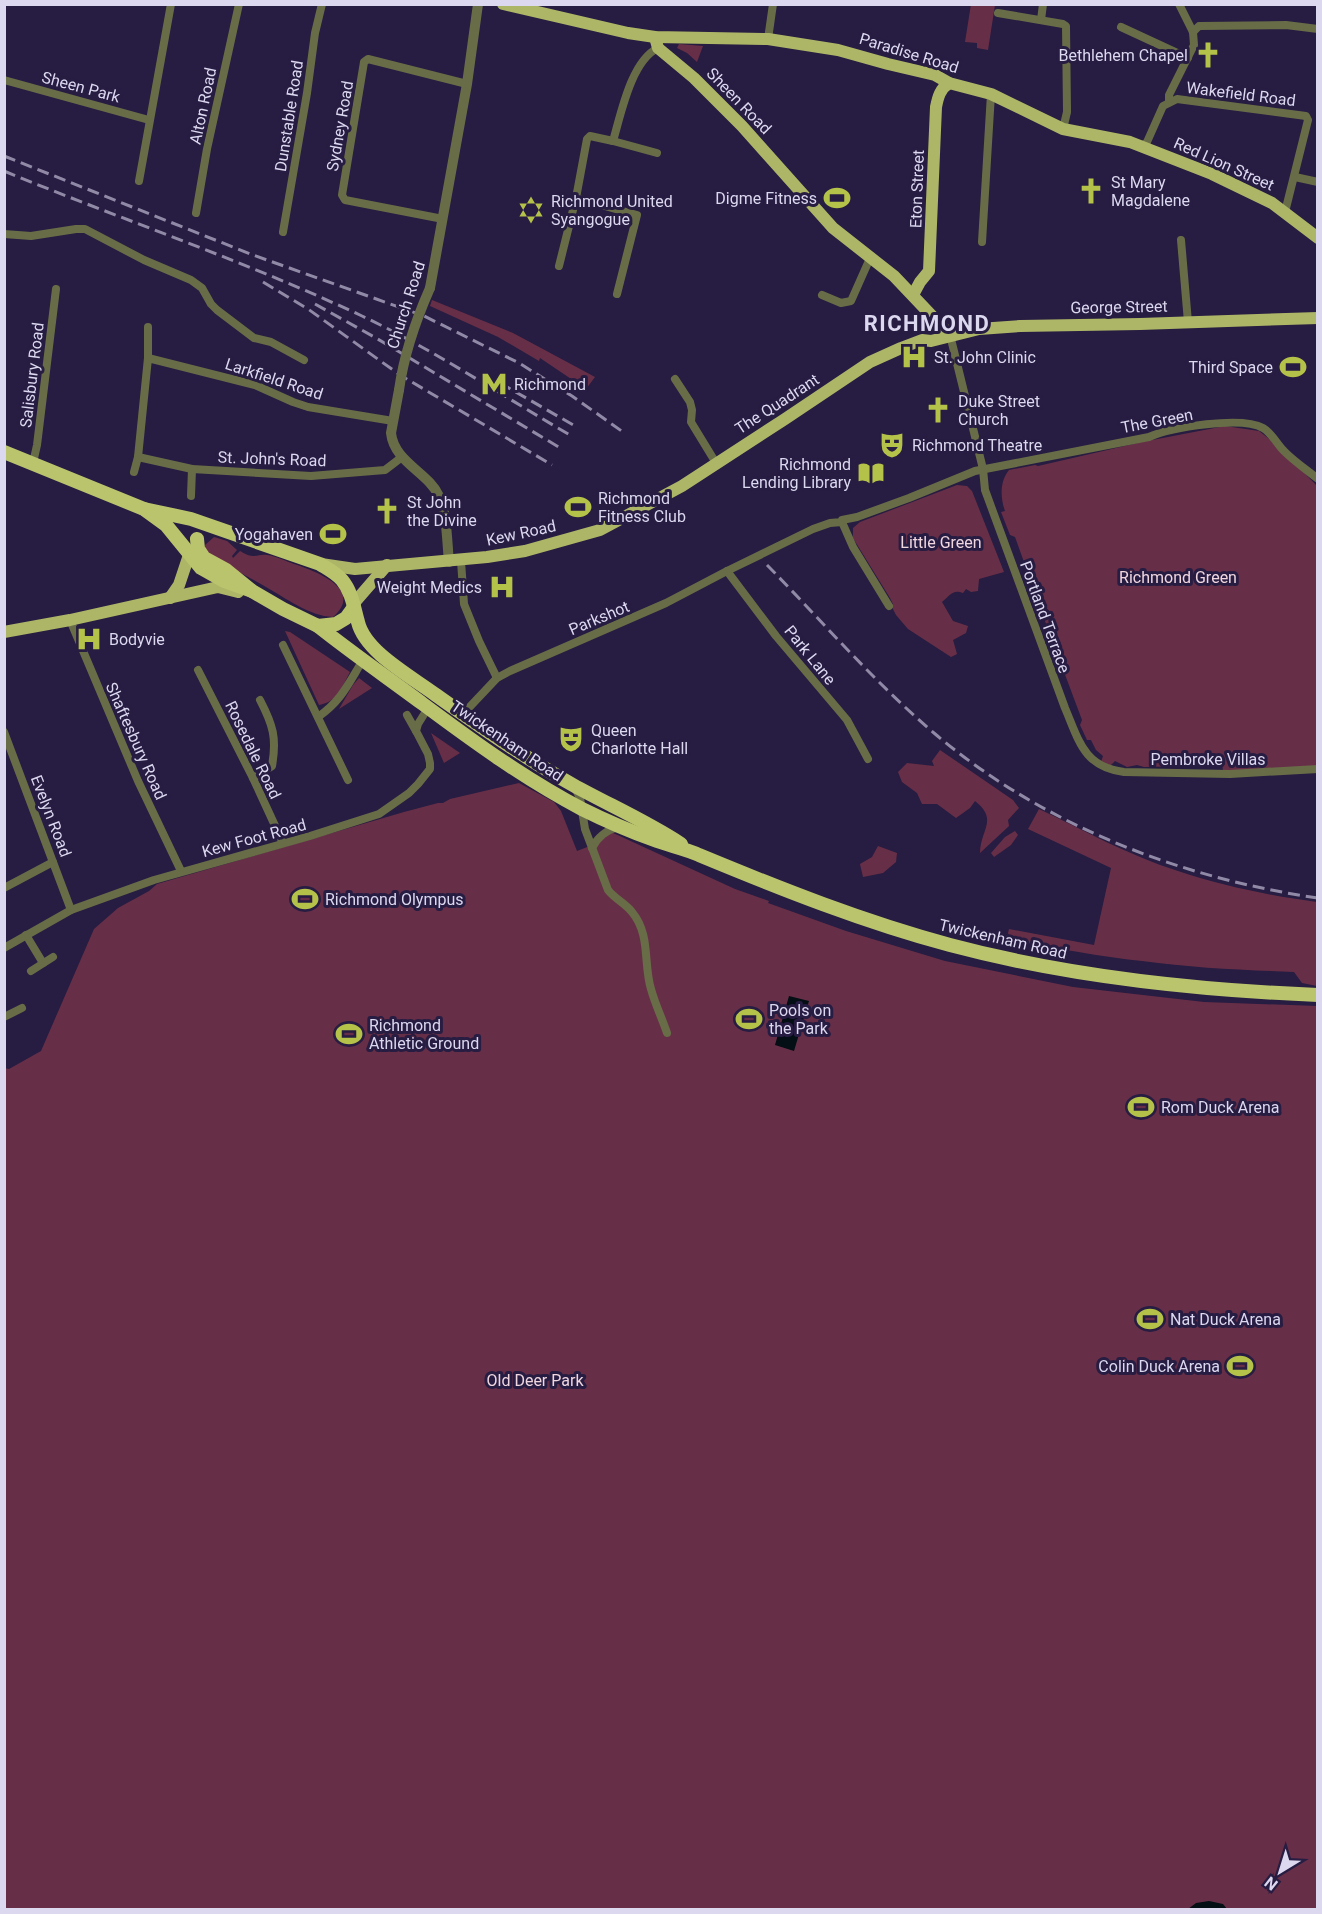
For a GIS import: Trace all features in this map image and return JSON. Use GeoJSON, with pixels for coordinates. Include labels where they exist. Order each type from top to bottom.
{"type":"FeatureCollection","features":[{"type":"Feature","properties":{"kind":"highway"},"geometry":{"type":"LineString","coordinates":[[4,452],[144,509],[166,525],[201,568],[252,591]]}},
{"type":"Feature","properties":{"kind":"highway","name":"Twickenham Road"},"geometry":{"type":"LineString","coordinates":[[144,509],[185,517],[320,564],[332,571],[343,581],[354,605],[358,625],[374,648],[463,714],[529,759],[662,831],[695,853]]}},
{"type":"Feature","properties":{"kind":"highway"},"geometry":{"type":"LineString","coordinates":[[189,555],[202,531],[212,527]]}},
{"type":"Feature","properties":{"kind":"highway"},"geometry":{"type":"LineString","coordinates":[[197,538],[198,549],[204,558],[226,570],[252,591]]}},
{"type":"Feature","properties":{"kind":"highway","name":"Twickenham Road"},"geometry":{"type":"LineString","coordinates":[[252,591],[318,626],[526,777],[582,809],[659,842],[695,853],[869,921],[992,955],[1141,982],[1203,989],[1317,994]]}},
{"type":"Feature","properties":{"kind":"highway"},"geometry":{"type":"LineString","coordinates":[[318,626],[336,624],[346,618],[354,605]]}},
{"type":"Feature","properties":{"kind":"main road"},"geometry":{"type":"LineString","coordinates":[[503,4],[657,42]]}},
{"type":"Feature","properties":{"kind":"main road","name":"Paradise Road"},"geometry":{"type":"LineString","coordinates":[[657,42],[768,39],[838,50],[936,75],[949,83],[991,94],[1063,129],[1130,142],[1142,147]]}},
{"type":"Feature","properties":{"kind":"main road","name":"Sheen Road"},"geometry":{"type":"LineString","coordinates":[[657,42],[742,126],[839,234],[871,256],[894,276],[950,335]]}},
{"type":"Feature","properties":{"kind":"main road","name":"Eton Street"},"geometry":{"type":"LineString","coordinates":[[913,295],[929,271],[937,99],[949,83]]}},
{"type":"Feature","properties":{"kind":"main road","name":"Red Lion Street"},"geometry":{"type":"LineString","coordinates":[[1142,147],[1249,190],[1285,212],[1317,238]]}},
{"type":"Feature","properties":{"kind":"main road"},"geometry":{"type":"LineString","coordinates":[[922,340],[933,317]]}},
{"type":"Feature","properties":{"kind":"main road","name":"George Street"},"geometry":{"type":"LineString","coordinates":[[922,340],[931,341],[979,329],[1020,326],[1317,318]]}},
{"type":"Feature","properties":{"kind":"main road","name":"The Quadrant"},"geometry":{"type":"LineString","coordinates":[[654,501],[682,486],[870,362],[922,340]]}},
{"type":"Feature","properties":{"kind":"main road","name":"Kew Road"},"geometry":{"type":"LineString","coordinates":[[320,564],[355,569],[455,561],[525,551],[600,530],[654,501]]}},
{"type":"Feature","properties":{"kind":"main road"},"geometry":{"type":"LineString","coordinates":[[170,598],[179,585],[189,555]]}},
{"type":"Feature","properties":{"kind":"main road"},"geometry":{"type":"LineString","coordinates":[[354,605],[387,565]]}},
{"type":"Feature","properties":{"kind":"main road"},"geometry":{"type":"LineString","coordinates":[[4,632],[70,620],[218,587],[283,609]]}},
{"type":"Feature","properties":{"kind":"street"},"geometry":{"type":"LineString","coordinates":[[138,181],[171,4]]}},
{"type":"Feature","properties":{"kind":"street","name":"Alton Road"},"geometry":{"type":"LineString","coordinates":[[196,213],[207,148],[238,4]]}},
{"type":"Feature","properties":{"kind":"street","name":"Dunstable Road"},"geometry":{"type":"LineString","coordinates":[[283,232],[315,33],[322,4]]}},
{"type":"Feature","properties":{"kind":"street","name":"Church Road"},"geometry":{"type":"LineString","coordinates":[[455,561],[439,496],[435,489],[402,456],[392,440],[404,356],[430,288],[467,84],[478,4]]}},
{"type":"Feature","properties":{"kind":"street"},"geometry":{"type":"LineString","coordinates":[[768,39],[773,4]]}},
{"type":"Feature","properties":{"kind":"street"},"geometry":{"type":"LineString","coordinates":[[1041,20],[1043,4]]}},
{"type":"Feature","properties":{"kind":"street"},"geometry":{"type":"LineString","coordinates":[[1142,147],[1147,142],[1163,106],[1169,102],[1169,95],[1194,45],[1193,32],[1179,4]]}},
{"type":"Feature","properties":{"kind":"street"},"geometry":{"type":"LineString","coordinates":[[998,13],[1063,24],[1067,28],[1067,112],[1063,129]]}},
{"type":"Feature","properties":{"kind":"street"},"geometry":{"type":"LineString","coordinates":[[1193,32],[1199,26],[1286,25],[1317,29]]}},
{"type":"Feature","properties":{"kind":"street"},"geometry":{"type":"LineString","coordinates":[[1120,27],[1188,58]]}},
{"type":"Feature","properties":{"kind":"street"},"geometry":{"type":"LineString","coordinates":[[613,141],[627,92],[640,64],[657,42]]}},
{"type":"Feature","properties":{"kind":"street","name":"Sydney Road"},"geometry":{"type":"LineString","coordinates":[[443,219],[345,200],[342,195],[364,62],[368,59],[467,84]]}},
{"type":"Feature","properties":{"kind":"street","name":"Sheen Park"},"geometry":{"type":"LineString","coordinates":[[4,80],[150,120]]}},
{"type":"Feature","properties":{"kind":"street"},"geometry":{"type":"LineString","coordinates":[[982,242],[991,94]]}},
{"type":"Feature","properties":{"kind":"street","name":"Wakefield Road"},"geometry":{"type":"LineString","coordinates":[[1169,102],[1177,99],[1306,116],[1308,120],[1295,177]]}},
{"type":"Feature","properties":{"kind":"street"},"geometry":{"type":"LineString","coordinates":[[559,266],[576,198],[587,139],[590,136],[657,153]]}},
{"type":"Feature","properties":{"kind":"street"},"geometry":{"type":"LineString","coordinates":[[1285,212],[1295,177],[1317,182]]}},
{"type":"Feature","properties":{"kind":"street"},"geometry":{"type":"LineString","coordinates":[[576,198],[637,215],[617,294]]}},
{"type":"Feature","properties":{"kind":"street"},"geometry":{"type":"LineString","coordinates":[[4,234],[31,236],[85,229],[144,260],[191,280],[202,288],[217,310],[254,338],[271,342],[304,360]]}},
{"type":"Feature","properties":{"kind":"street"},"geometry":{"type":"LineString","coordinates":[[1180,240],[1188,322]]}},
{"type":"Feature","properties":{"kind":"street"},"geometry":{"type":"LineString","coordinates":[[822,295],[841,303],[851,301],[871,256]]}},
{"type":"Feature","properties":{"kind":"street","name":"Salisbury Road"},"geometry":{"type":"LineString","coordinates":[[33,463],[56,290]]}},
{"type":"Feature","properties":{"kind":"street"},"geometry":{"type":"LineString","coordinates":[[134,472],[138,457],[148,358],[148,327]]}},
{"type":"Feature","properties":{"kind":"street","name":"Portland Terrace"},"geometry":{"type":"LineString","coordinates":[[950,335],[983,469],[985,490],[1065,708],[1083,749],[1099,766]]}},
{"type":"Feature","properties":{"kind":"street","name":"Larkfield Road"},"geometry":{"type":"LineString","coordinates":[[148,358],[255,385],[308,407],[393,421]]}},
{"type":"Feature","properties":{"kind":"street"},"geometry":{"type":"LineString","coordinates":[[675,379],[690,402],[691,422],[716,463]]}},
{"type":"Feature","properties":{"kind":"street","name":"The Green"},"geometry":{"type":"LineString","coordinates":[[983,469],[1149,438],[1161,432],[1226,423],[1247,424],[1264,429],[1285,452],[1317,478]]}},
{"type":"Feature","properties":{"kind":"street","name":"St. John's Road"},"geometry":{"type":"LineString","coordinates":[[138,457],[192,470],[311,476],[385,470],[402,456]]}},
{"type":"Feature","properties":{"kind":"street"},"geometry":{"type":"LineString","coordinates":[[889,606],[853,548],[842,520],[909,498],[983,469]]}},
{"type":"Feature","properties":{"kind":"street"},"geometry":{"type":"LineString","coordinates":[[191,496],[192,470]]}},
{"type":"Feature","properties":{"kind":"street","name":"Parkshot"},"geometry":{"type":"LineString","coordinates":[[463,714],[497,678],[666,603],[813,529],[830,523],[842,522]]}},
{"type":"Feature","properties":{"kind":"street"},"geometry":{"type":"LineString","coordinates":[[455,561],[464,604],[478,641],[497,678]]}},
{"type":"Feature","properties":{"kind":"street","name":"Park Lane"},"geometry":{"type":"LineString","coordinates":[[727,571],[776,636],[847,720],[868,759]]}},
{"type":"Feature","properties":{"kind":"street","name":"Shaftesbury Road"},"geometry":{"type":"LineString","coordinates":[[70,620],[138,781],[181,871]]}},
{"type":"Feature","properties":{"kind":"street"},"geometry":{"type":"LineString","coordinates":[[283,645],[348,780]]}},
{"type":"Feature","properties":{"kind":"street"},"geometry":{"type":"LineString","coordinates":[[318,717],[330,709],[341,697],[363,660]]}},
{"type":"Feature","properties":{"kind":"street","name":"Rosedale Road"},"geometry":{"type":"LineString","coordinates":[[198,670],[283,843]]}},
{"type":"Feature","properties":{"kind":"street"},"geometry":{"type":"LineString","coordinates":[[253,778],[273,766],[276,744],[260,700]]}},
{"type":"Feature","properties":{"kind":"street"},"geometry":{"type":"LineString","coordinates":[[416,731],[428,708]]}},
{"type":"Feature","properties":{"kind":"street"},"geometry":{"type":"LineString","coordinates":[[407,715],[416,731]]}},
{"type":"Feature","properties":{"kind":"street","name":"Kew Foot Road"},"geometry":{"type":"LineString","coordinates":[[4,948],[71,910],[181,871],[310,836],[379,814],[409,793],[429,769],[428,754],[416,731]]}},
{"type":"Feature","properties":{"kind":"street","name":"Evelyn Road"},"geometry":{"type":"LineString","coordinates":[[4,732],[71,910]]}},
{"type":"Feature","properties":{"kind":"street","name":"Pembroke Villas"},"geometry":{"type":"LineString","coordinates":[[1099,766],[1124,772],[1230,774],[1317,769]]}},
{"type":"Feature","properties":{"kind":"street"},"geometry":{"type":"LineString","coordinates":[[572,784],[580,798],[585,829],[608,890],[632,912],[640,926],[645,942],[650,987],[668,1033]]}},
{"type":"Feature","properties":{"kind":"street"},"geometry":{"type":"LineString","coordinates":[[592,848],[606,832],[616,827],[623,828]]}},
{"type":"Feature","properties":{"kind":"street"},"geometry":{"type":"LineString","coordinates":[[4,888],[53,862]]}},
{"type":"Feature","properties":{"kind":"street"},"geometry":{"type":"LineString","coordinates":[[26,935],[43,963]]}},
{"type":"Feature","properties":{"kind":"street"},"geometry":{"type":"LineString","coordinates":[[31,971],[53,957]]}},
{"type":"Feature","properties":{"kind":"street"},"geometry":{"type":"LineString","coordinates":[[4,1017],[22,1008]]}},
{"type":"Feature","properties":{"kind":"green space"},"geometry":{"type":"Polygon","coordinates":[[[971,4],[995,5],[988,50],[977,48],[977,43],[965,42],[971,4]]]}},
{"type":"Feature","properties":{"kind":"green space"},"geometry":{"type":"Polygon","coordinates":[[[679,44],[703,46],[697,62],[677,48],[679,44]]]}},
{"type":"Feature","properties":{"kind":"green space"},"geometry":{"type":"Polygon","coordinates":[[[432,300],[513,333],[595,377],[586,389],[540,358],[539,361],[498,337],[430,306],[432,300]]]}},
{"type":"Feature","properties":{"kind":"green space","name":"Richmond Green"},"geometry":{"type":"Polygon","coordinates":[[[1225,426],[1259,431],[1278,446],[1317,486],[1317,771],[1223,770],[1222,765],[1127,767],[1115,761],[1110,766],[1101,762],[1103,756],[1096,750],[1091,740],[1087,740],[1080,725],[1082,720],[1042,613],[1034,606],[1038,601],[1015,537],[1010,535],[1001,512],[1005,511],[1002,484],[1009,470],[1038,466],[1225,426]]]}},
{"type":"Feature","properties":{"kind":"green space","name":"Little Green"},"geometry":{"type":"Polygon","coordinates":[[[957,485],[967,486],[972,491],[1004,572],[979,579],[978,591],[971,592],[966,589],[963,593],[949,595],[942,602],[953,621],[968,626],[966,633],[953,640],[957,654],[951,657],[908,629],[896,615],[890,598],[853,538],[853,528],[860,522],[957,485]]]}},
{"type":"Feature","properties":{"kind":"green space"},"geometry":{"type":"Polygon","coordinates":[[[214,537],[227,541],[237,550],[233,558],[240,551],[251,556],[270,556],[324,576],[340,590],[343,598],[341,607],[333,617],[298,606],[205,551],[205,545],[214,537]]]}},
{"type":"Feature","properties":{"kind":"green space"},"geometry":{"type":"Polygon","coordinates":[[[285,631],[290,632],[350,672],[338,693],[330,701],[319,705],[285,631]]]}},
{"type":"Feature","properties":{"kind":"green space"},"geometry":{"type":"Polygon","coordinates":[[[359,678],[372,688],[339,709],[353,685],[359,678]]]}},
{"type":"Feature","properties":{"kind":"green space"},"geometry":{"type":"Polygon","coordinates":[[[431,733],[460,753],[444,763],[431,733]]]}},
{"type":"Feature","properties":{"kind":"green space"},"geometry":{"type":"Polygon","coordinates":[[[940,750],[1013,800],[1019,808],[1008,820],[1009,826],[980,853],[987,820],[986,814],[975,801],[970,808],[956,818],[937,804],[922,804],[917,793],[902,782],[898,772],[907,763],[934,766],[932,761],[940,750]]]}},
{"type":"Feature","properties":{"kind":"green space","name":"Old Deer Park"},"geometry":{"type":"Polygon","coordinates":[[[519,783],[554,802],[561,811],[577,851],[600,842],[611,832],[735,889],[769,901],[768,903],[846,931],[945,961],[1073,987],[1204,1002],[1317,1006],[1317,1909],[5,1909],[4,1068],[9,1069],[41,1051],[94,929],[118,908],[157,884],[404,812],[443,803],[450,799],[519,783]]]}},
{"type":"Feature","properties":{"kind":"green space"},"geometry":{"type":"Polygon","coordinates":[[[1039,809],[1125,851],[1160,865],[1247,890],[1317,902],[1317,986],[1302,983],[1294,972],[1161,963],[1011,940],[1009,929],[1094,945],[1111,868],[1028,829],[1039,809]]]}},
{"type":"Feature","properties":{"kind":"green space"},"geometry":{"type":"Polygon","coordinates":[[[1015,831],[1018,835],[1011,845],[994,857],[991,853],[1005,837],[1015,831]]]}},
{"type":"Feature","properties":{"kind":"green space"},"geometry":{"type":"Polygon","coordinates":[[[878,846],[897,853],[896,862],[883,873],[863,877],[860,864],[872,857],[878,846]]]}},
{"type":"Feature","properties":{"kind":"shaded area"},"geometry":{"type":"Polygon","coordinates":[[[789,996],[809,1001],[794,1051],[775,1045],[789,996]]]}},
{"type":"Feature","properties":{"kind":"shaded area"},"geometry":{"type":"Polygon","coordinates":[[[1209,1901],[1223,1904],[1227,1909],[1188,1909],[1196,1903],[1209,1901]]]}},
{"type":"Feature","properties":{"kind":"railway"},"geometry":{"type":"LineString","coordinates":[[4,156],[253,255],[424,316],[519,363],[572,396],[623,432]]}},
{"type":"Feature","properties":{"kind":"railway"},"geometry":{"type":"LineString","coordinates":[[4,171],[229,259],[362,316],[441,358],[570,435]]}},
{"type":"Feature","properties":{"kind":"railway"},"geometry":{"type":"LineString","coordinates":[[263,282],[308,309],[400,375],[552,465]]}},
{"type":"Feature","properties":{"kind":"railway"},"geometry":{"type":"LineString","coordinates":[[315,304],[562,449]]}},
{"type":"Feature","properties":{"kind":"railway"},"geometry":{"type":"LineString","coordinates":[[500,383],[575,426]]}},
{"type":"Feature","properties":{"kind":"railway"},"geometry":{"type":"LineString","coordinates":[[767,565],[869,672],[934,733],[976,765],[1020,794],[1066,820],[1164,861],[1214,877],[1318,898]]}},
{"type":"Feature","properties":{"kind":"place","name":"Bethlehem Chapel"},"geometry":{"type":"Point","coordinates":[1208,55]}},
{"type":"Feature","properties":{"kind":"place","name":"St Mary Magdalene"},"geometry":{"type":"Point","coordinates":[1091,191]}},
{"type":"Feature","properties":{"kind":"place","name":"Digme Fitness"},"geometry":{"type":"Point","coordinates":[837,198]}},
{"type":"Feature","properties":{"kind":"place","name":"Richmond United Syangogue"},"geometry":{"type":"Point","coordinates":[531,210]}},
{"type":"Feature","properties":{"kind":"place","name":"St. John Clinic"},"geometry":{"type":"Point","coordinates":[914,357]}},
{"type":"Feature","properties":{"kind":"place","name":"Third Space"},"geometry":{"type":"Point","coordinates":[1293,367]}},
{"type":"Feature","properties":{"kind":"place","name":"Richmond"},"geometry":{"type":"Point","coordinates":[494,384]}},
{"type":"Feature","properties":{"kind":"place","name":"Duke Street Church"},"geometry":{"type":"Point","coordinates":[938,410]}},
{"type":"Feature","properties":{"kind":"place","name":"Richmond Theatre"},"geometry":{"type":"Point","coordinates":[892,445]}},
{"type":"Feature","properties":{"kind":"place","name":"Richmond Lending Library"},"geometry":{"type":"Point","coordinates":[871,473]}},
{"type":"Feature","properties":{"kind":"place","name":"Richmond Fitness Club"},"geometry":{"type":"Point","coordinates":[578,507]}},
{"type":"Feature","properties":{"kind":"place","name":"St John the Divine"},"geometry":{"type":"Point","coordinates":[387,511]}},
{"type":"Feature","properties":{"kind":"place","name":"Yogahaven"},"geometry":{"type":"Point","coordinates":[333,534]}},
{"type":"Feature","properties":{"kind":"place","name":"Weight Medics"},"geometry":{"type":"Point","coordinates":[502,587]}},
{"type":"Feature","properties":{"kind":"place","name":"Bodyvie"},"geometry":{"type":"Point","coordinates":[89,639]}},
{"type":"Feature","properties":{"kind":"place","name":"Queen Charlotte Hall"},"geometry":{"type":"Point","coordinates":[571,739]}},
{"type":"Feature","properties":{"kind":"place","name":"Richmond Olympus"},"geometry":{"type":"Point","coordinates":[305,899]}},
{"type":"Feature","properties":{"kind":"place","name":"Pools on the Park"},"geometry":{"type":"Point","coordinates":[749,1019]}},
{"type":"Feature","properties":{"kind":"place","name":"Richmond Athletic Ground"},"geometry":{"type":"Point","coordinates":[349,1034]}},
{"type":"Feature","properties":{"kind":"place","name":"Rom Duck Arena"},"geometry":{"type":"Point","coordinates":[1141,1107]}},
{"type":"Feature","properties":{"kind":"place","name":"Nat Duck Arena"},"geometry":{"type":"Point","coordinates":[1150,1319]}},
{"type":"Feature","properties":{"kind":"place","name":"Colin Duck Arena"},"geometry":{"type":"Point","coordinates":[1240,1366]}},
{"type":"Feature","properties":{"kind":"district","name":"RICHMOND"},"geometry":{"type":"Point","coordinates":[927,323]}}]}
